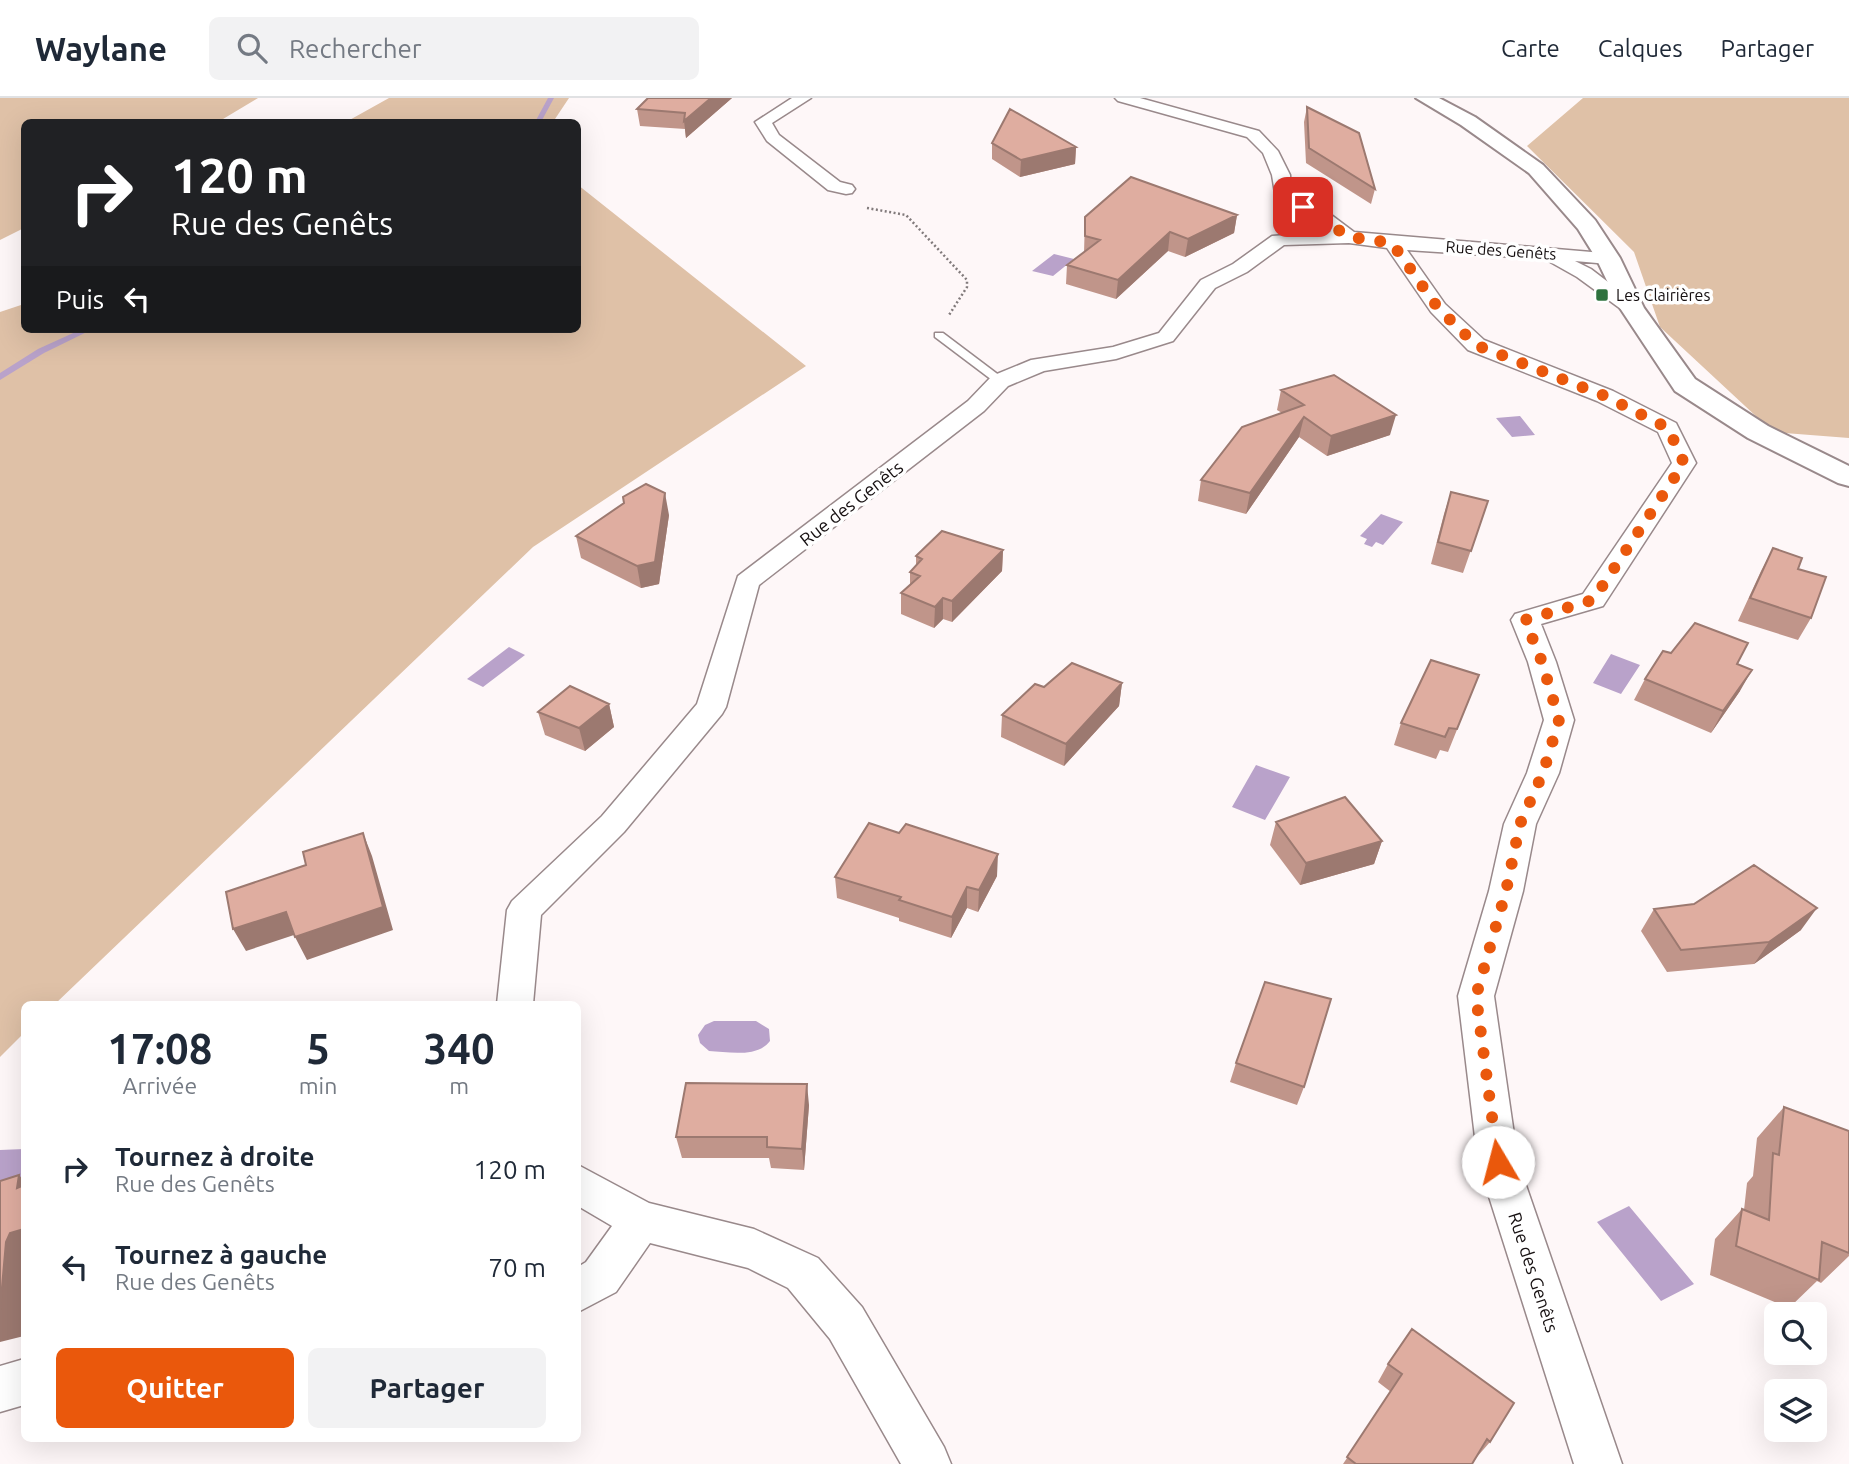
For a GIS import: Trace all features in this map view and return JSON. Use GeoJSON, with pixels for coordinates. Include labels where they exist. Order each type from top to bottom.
{"type":"FeatureCollection","features":[{"type":"Feature","properties":{"kind":"street"},"geometry":{"type":"LineString","coordinates":[[803,98],[763,122],[773,138],[834,186],[846,189]]}},
{"type":"Feature","properties":{"kind":"street"},"geometry":{"type":"LineString","coordinates":[[1123,98],[1253,134],[1270,151],[1282,176],[1282,195],[1324,218],[1349,237]]}},
{"type":"Feature","properties":{"kind":"street"},"geometry":{"type":"LineString","coordinates":[[1425,98],[1468,121],[1535,169],[1587,225],[1608,258],[1632,308],[1685,385],[1758,432],[1849,477]]}},
{"type":"Feature","properties":{"kind":"street"},"geometry":{"type":"LineString","coordinates":[[1522,251],[1552,248],[1572,238],[1587,225]]}},
{"type":"Feature","properties":{"kind":"street","name":"Rue des Genêts"},"geometry":{"type":"LineString","coordinates":[[515,1001],[524,910],[613,824],[711,707],[747,582],[976,406],[1000,381],[1039,365],[1116,353],[1166,337],[1208,284],[1240,268],[1279,240],[1349,237],[1392,243],[1608,258]]}},
{"type":"Feature","properties":{"kind":"street","name":"Rue des Genêts"},"geometry":{"type":"LineString","coordinates":[[1392,243],[1438,308],[1476,345],[1605,396],[1668,428],[1684,463],[1593,600],[1525,620],[1542,662],[1559,720],[1543,773],[1520,824],[1506,891],[1476,996],[1498,1162],[1598,1464]]}},
{"type":"Feature","properties":{"kind":"street"},"geometry":{"type":"LineString","coordinates":[[1522,251],[1556,259],[1584,273],[1632,308]]}},
{"type":"Feature","properties":{"kind":"street"},"geometry":{"type":"LineString","coordinates":[[581,1186],[641,1222],[754,1249],[803,1273],[846,1323],[927,1464]]}},
{"type":"Feature","properties":{"kind":"street"},"geometry":{"type":"LineString","coordinates":[[581,1289],[601,1277],[641,1222]]}},
{"type":"Feature","properties":{"kind":"street"},"geometry":{"type":"LineString","coordinates":[[0,1389],[21,1383]]}},
{"type":"Feature","properties":{"kind":"lane"},"geometry":{"type":"LineString","coordinates":[[939,334],[1000,381]]}},
{"type":"Feature","properties":{"kind":"path"},"geometry":{"type":"LineString","coordinates":[[846,189],[868,209],[906,215],[967,280],[967,287],[939,334]]}},
{"type":"Feature","properties":{"kind":"shaded area"},"geometry":{"type":"Polygon","coordinates":[[[0,98],[258,98],[223,119],[21,119],[21,230],[0,240],[0,98]]]}},
{"type":"Feature","properties":{"kind":"shaded area"},"geometry":{"type":"Polygon","coordinates":[[[389,98],[569,98],[555,119],[351,119],[389,98]]]}},
{"type":"Feature","properties":{"kind":"shaded area"},"geometry":{"type":"Polygon","coordinates":[[[1583,98],[1849,98],[1849,438],[1773,432],[1660,327],[1634,252],[1527,146],[1583,98]]]}},
{"type":"Feature","properties":{"kind":"shaded area"},"geometry":{"type":"Polygon","coordinates":[[[581,187],[806,366],[533,547],[58,1001],[21,1001],[21,1036],[0,1057],[0,312],[21,305],[21,333],[581,333],[581,187]]]}},
{"type":"Feature","properties":{"kind":"shaded area"},"geometry":{"type":"Polygon","coordinates":[[[1054,254],[1074,259],[1053,276],[1032,271],[1054,254]]]}},
{"type":"Feature","properties":{"kind":"shaded area"},"geometry":{"type":"Polygon","coordinates":[[[1520,416],[1535,435],[1512,437],[1496,418],[1520,416]]]}},
{"type":"Feature","properties":{"kind":"shaded area"},"geometry":{"type":"Polygon","coordinates":[[[1381,514],[1403,522],[1383,545],[1376,542],[1372,547],[1364,544],[1367,539],[1360,536],[1381,514]]]}},
{"type":"Feature","properties":{"kind":"shaded area"},"geometry":{"type":"Polygon","coordinates":[[[509,647],[525,655],[483,687],[467,679],[509,647]]]}},
{"type":"Feature","properties":{"kind":"shaded area"},"geometry":{"type":"Polygon","coordinates":[[[1611,654],[1640,665],[1621,694],[1593,683],[1611,654]]]}},
{"type":"Feature","properties":{"kind":"shaded area"},"geometry":{"type":"Polygon","coordinates":[[[1256,765],[1290,777],[1265,820],[1232,807],[1256,765]]]}},
{"type":"Feature","properties":{"kind":"shaded area"},"geometry":{"type":"Polygon","coordinates":[[[714,1021],[756,1021],[769,1029],[770,1041],[758,1050],[750,1052],[709,1051],[700,1043],[698,1035],[705,1025],[714,1021]]]}},
{"type":"Feature","properties":{"kind":"shaded area"},"geometry":{"type":"Polygon","coordinates":[[[21,1149],[21,1186],[0,1186],[0,1150],[21,1149]]]}},
{"type":"Feature","properties":{"kind":"shaded area"},"geometry":{"type":"Polygon","coordinates":[[[1629,1206],[1694,1284],[1661,1301],[1597,1222],[1629,1206]]]}},
{"type":"Feature","properties":{"kind":"building"},"geometry":{"type":"Polygon","coordinates":[[[648,98],[711,98],[684,121],[685,113],[637,109],[648,98]]]}},
{"type":"Feature","properties":{"kind":"building"},"geometry":{"type":"Polygon","coordinates":[[[1307,107],[1359,133],[1375,189],[1309,148],[1307,107]]]}},
{"type":"Feature","properties":{"kind":"building"},"geometry":{"type":"Polygon","coordinates":[[[1010,109],[1076,147],[1021,160],[992,143],[1010,109]]]}},
{"type":"Feature","properties":{"kind":"building"},"geometry":{"type":"Polygon","coordinates":[[[1131,177],[1237,215],[1188,239],[1170,232],[1118,280],[1067,265],[1100,240],[1085,236],[1085,217],[1131,177]]]}},
{"type":"Feature","properties":{"kind":"building"},"geometry":{"type":"Polygon","coordinates":[[[1334,375],[1396,415],[1331,436],[1304,417],[1250,493],[1201,480],[1242,427],[1304,405],[1281,390],[1334,375]]]}},
{"type":"Feature","properties":{"kind":"building"},"geometry":{"type":"Polygon","coordinates":[[[646,484],[665,493],[655,562],[637,566],[576,536],[624,503],[623,497],[646,484]]]}},
{"type":"Feature","properties":{"kind":"building"},"geometry":{"type":"Polygon","coordinates":[[[1451,492],[1488,501],[1471,551],[1438,542],[1451,492]]]}},
{"type":"Feature","properties":{"kind":"building"},"geometry":{"type":"Polygon","coordinates":[[[942,531],[1003,550],[952,601],[943,598],[935,607],[901,593],[920,576],[910,572],[922,559],[916,556],[942,531]]]}},
{"type":"Feature","properties":{"kind":"building"},"geometry":{"type":"Polygon","coordinates":[[[1773,548],[1802,558],[1798,569],[1826,577],[1811,618],[1750,598],[1773,548]]]}},
{"type":"Feature","properties":{"kind":"building"},"geometry":{"type":"Polygon","coordinates":[[[1695,623],[1748,643],[1737,664],[1752,670],[1723,711],[1645,679],[1663,651],[1671,653],[1695,623]]]}},
{"type":"Feature","properties":{"kind":"building"},"geometry":{"type":"Polygon","coordinates":[[[1431,660],[1479,675],[1457,729],[1449,728],[1445,737],[1401,723],[1431,660]]]}},
{"type":"Feature","properties":{"kind":"building"},"geometry":{"type":"Polygon","coordinates":[[[1072,663],[1122,683],[1066,744],[1002,715],[1035,684],[1044,687],[1072,663]]]}},
{"type":"Feature","properties":{"kind":"building"},"geometry":{"type":"Polygon","coordinates":[[[570,686],[609,704],[579,728],[538,712],[570,686]]]}},
{"type":"Feature","properties":{"kind":"building"},"geometry":{"type":"Polygon","coordinates":[[[1345,797],[1382,841],[1306,863],[1276,822],[1345,797]]]}},
{"type":"Feature","properties":{"kind":"building"},"geometry":{"type":"Polygon","coordinates":[[[869,823],[899,833],[906,824],[998,854],[979,890],[967,887],[952,917],[899,900],[901,897],[835,877],[869,823]]]}},
{"type":"Feature","properties":{"kind":"building"},"geometry":{"type":"Polygon","coordinates":[[[363,833],[383,907],[295,937],[286,912],[233,929],[226,892],[306,865],[303,852],[363,833]]]}},
{"type":"Feature","properties":{"kind":"building"},"geometry":{"type":"Polygon","coordinates":[[[1754,865],[1817,908],[1769,942],[1681,950],[1654,909],[1694,904],[1754,865]]]}},
{"type":"Feature","properties":{"kind":"building"},"geometry":{"type":"Polygon","coordinates":[[[1265,982],[1331,999],[1304,1087],[1236,1063],[1265,982]]]}},
{"type":"Feature","properties":{"kind":"building"},"geometry":{"type":"Polygon","coordinates":[[[686,1083],[807,1084],[802,1149],[767,1147],[767,1137],[676,1137],[686,1083]]]}},
{"type":"Feature","properties":{"kind":"building"},"geometry":{"type":"Polygon","coordinates":[[[1784,1107],[1849,1131],[1849,1253],[1822,1242],[1819,1280],[1736,1246],[1742,1209],[1769,1220],[1773,1153],[1779,1155],[1784,1107]]]}},
{"type":"Feature","properties":{"kind":"building"},"geometry":{"type":"Polygon","coordinates":[[[19,1175],[17,1188],[21,1186],[21,1230],[10,1233],[6,1242],[0,1310],[0,1181],[19,1175]]]}},
{"type":"Feature","properties":{"kind":"building"},"geometry":{"type":"Polygon","coordinates":[[[1412,1329],[1514,1403],[1490,1442],[1487,1439],[1472,1464],[1356,1464],[1347,1457],[1402,1374],[1388,1364],[1412,1329]]]}},
{"type":"Feature","properties":{"kind":"waterway"},"geometry":{"type":"LineString","coordinates":[[540,119],[551,98]]}},
{"type":"Feature","properties":{"kind":"waterway"},"geometry":{"type":"LineString","coordinates":[[0,377],[41,351],[80,333]]}},
{"type":"Feature","properties":{"kind":"place","name":"Les Clairières"},"geometry":{"type":"Point","coordinates":[1602,295]}},
{"type":"Feature","properties":{"kind":"route"},"geometry":{"type":"LineString","coordinates":[[1303,207],[1324,218],[1349,237],[1392,243],[1438,308],[1476,345],[1605,396],[1668,428],[1684,463],[1593,600],[1525,620],[1542,662],[1559,720],[1543,773],[1520,824],[1506,891],[1476,996],[1498,1162]]}}]}
